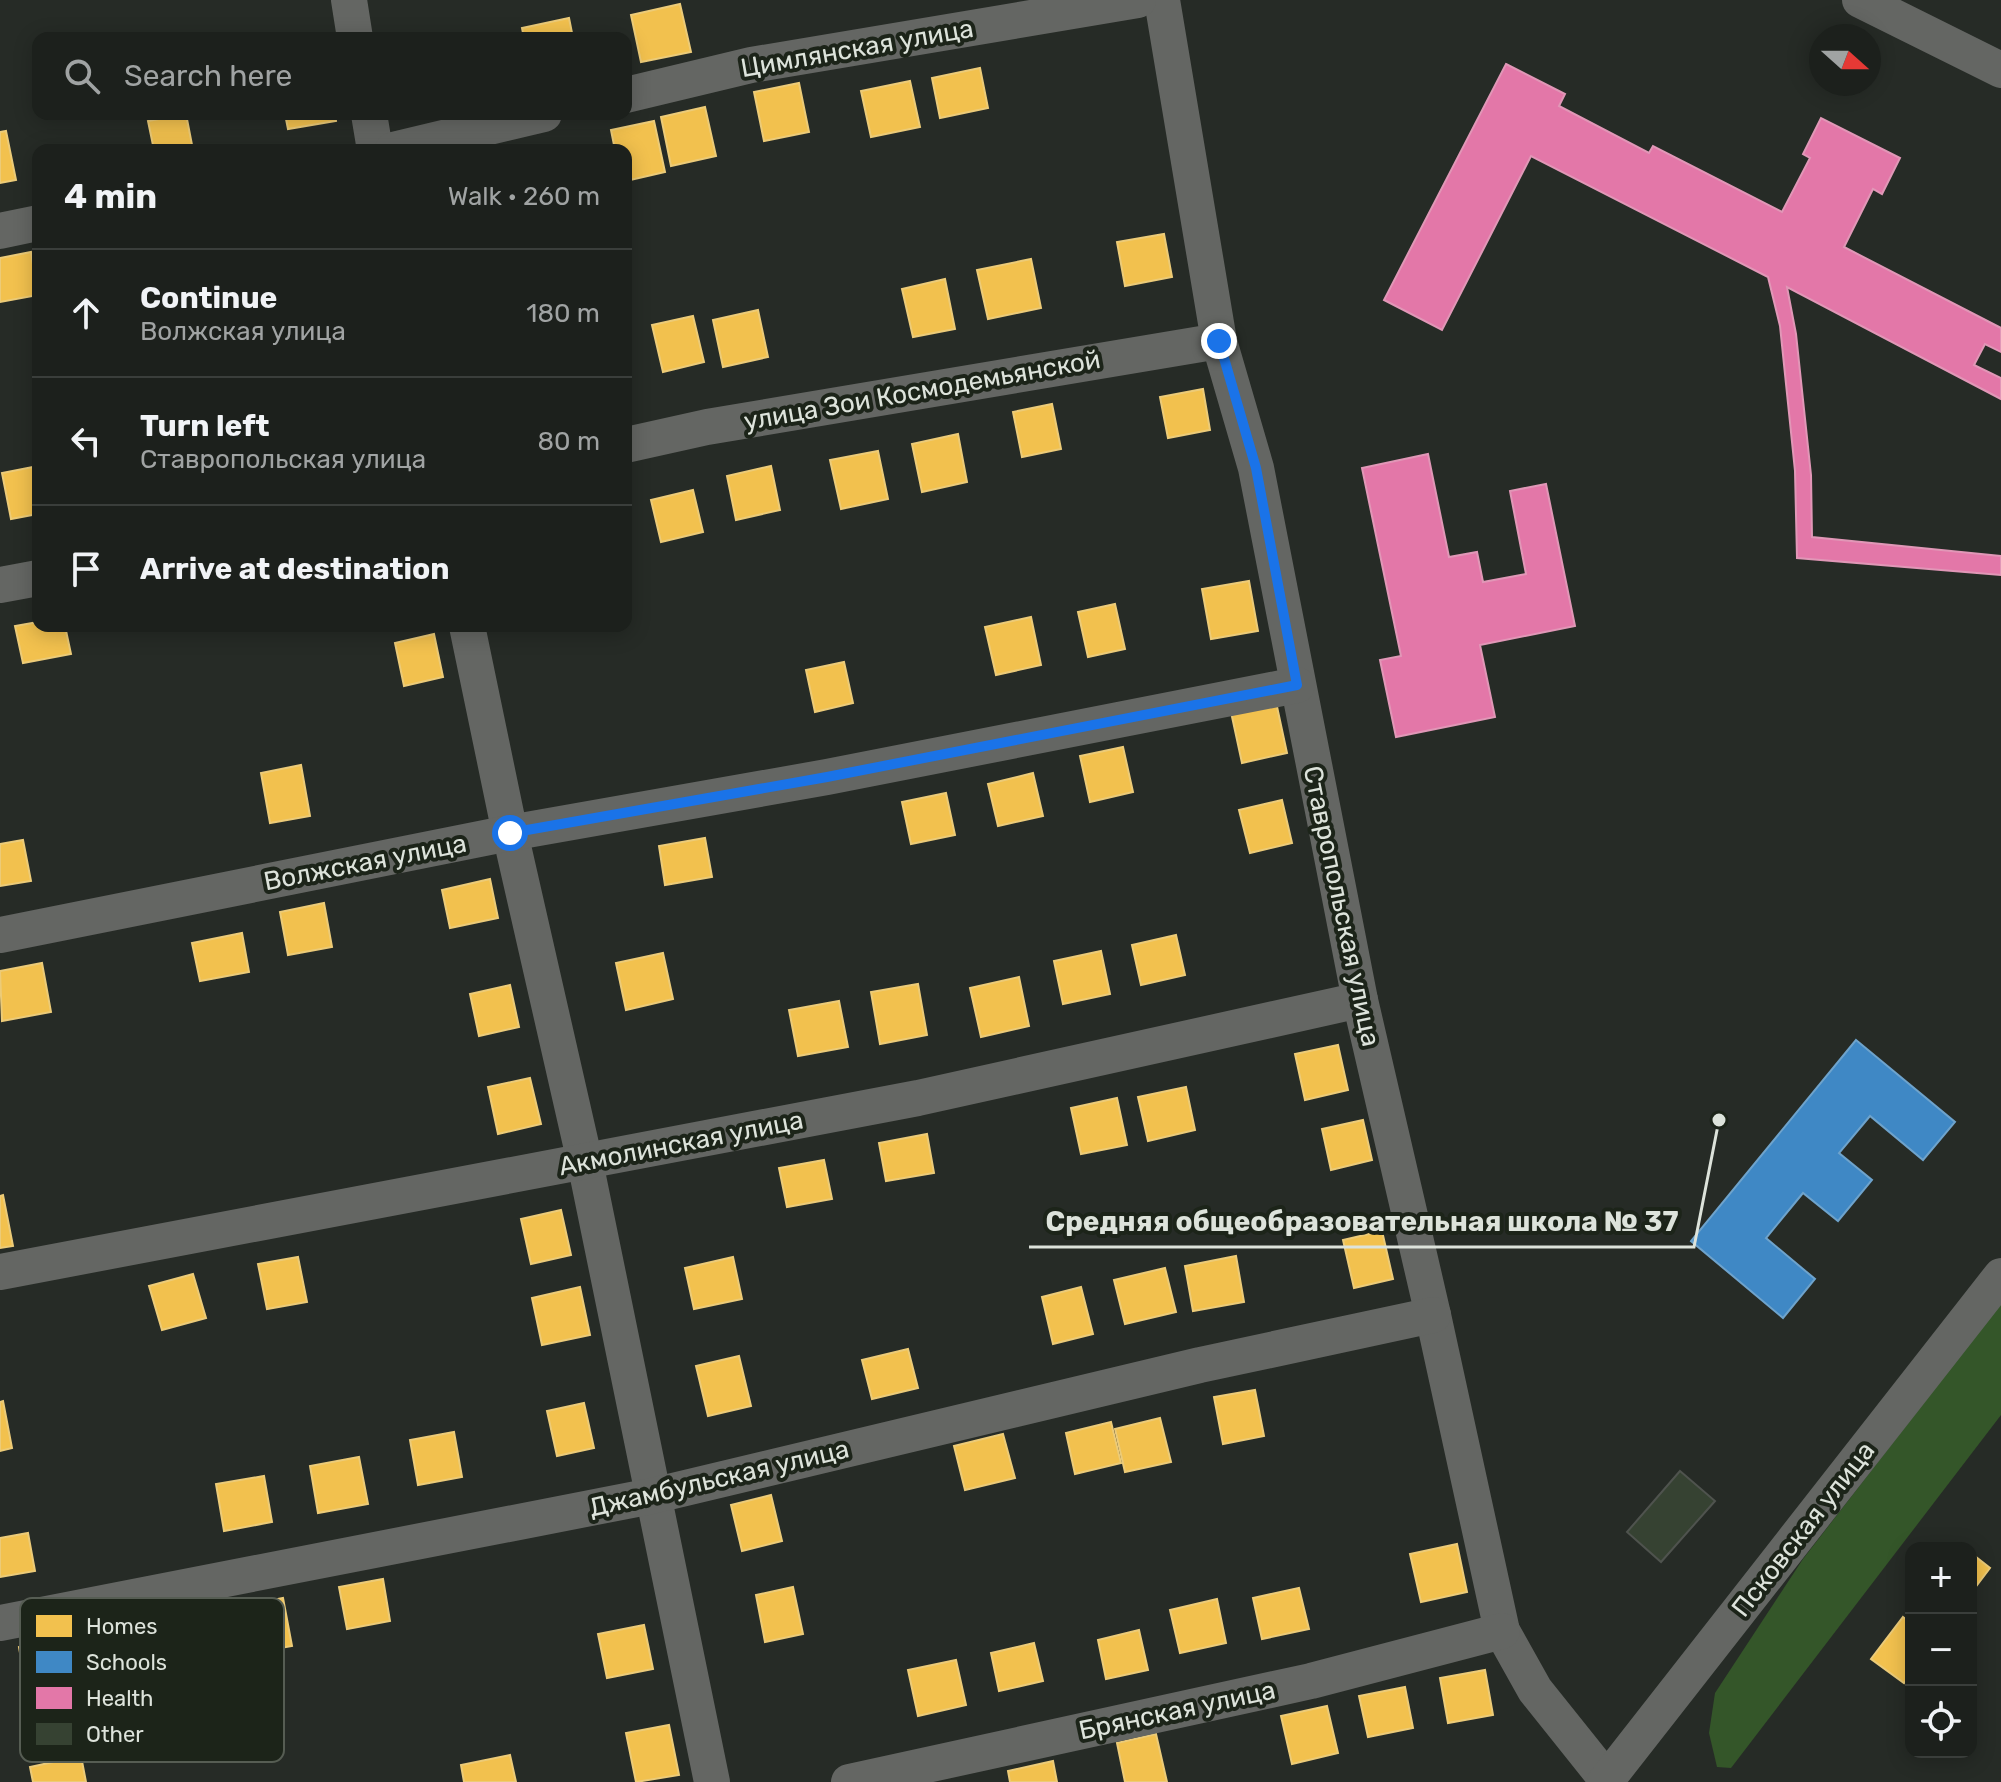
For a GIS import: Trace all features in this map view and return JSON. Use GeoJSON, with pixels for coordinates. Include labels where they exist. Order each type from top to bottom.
{"type":"FeatureCollection","features":[{"type":"Feature","properties":{"kind":"street"},"geometry":{"type":"LineString","coordinates":[[349,0],[354,32]]}},
{"type":"Feature","properties":{"kind":"street","name":"Цимлянская улица"},"geometry":{"type":"LineString","coordinates":[[632,94],[751,65],[1138,0]]}},
{"type":"Feature","properties":{"kind":"street","name":"Ставропольская улица"},"geometry":{"type":"LineString","coordinates":[[1162,0],[1219,341],[1256,468],[1360,1000],[1502,1631],[1535,1690],[1606,1781]]}},
{"type":"Feature","properties":{"kind":"street"},"geometry":{"type":"LineString","coordinates":[[1860,0],[2001,70]]}},
{"type":"Feature","properties":{"kind":"street"},"geometry":{"type":"LineString","coordinates":[[370,120],[374,144]]}},
{"type":"Feature","properties":{"kind":"street"},"geometry":{"type":"LineString","coordinates":[[418,144],[519,120]]}},
{"type":"Feature","properties":{"kind":"street"},"geometry":{"type":"LineString","coordinates":[[0,231],[32,224]]}},
{"type":"Feature","properties":{"kind":"street","name":"улица Зои Космодемьянской"},"geometry":{"type":"LineString","coordinates":[[632,444],[707,427],[1219,341]]}},
{"type":"Feature","properties":{"kind":"street"},"geometry":{"type":"LineString","coordinates":[[0,585],[32,579]]}},
{"type":"Feature","properties":{"kind":"street"},"geometry":{"type":"LineString","coordinates":[[468,632],[510,833],[585,1162],[712,1782]]}},
{"type":"Feature","properties":{"kind":"street","name":"Волжская улица"},"geometry":{"type":"LineString","coordinates":[[0,935],[510,833],[827,777],[1297,685]]}},
{"type":"Feature","properties":{"kind":"street","name":"Акмолинская улица"},"geometry":{"type":"LineString","coordinates":[[0,1272],[918,1098],[1360,1000]]}},
{"type":"Feature","properties":{"kind":"street","name":"Псковская улица"},"geometry":{"type":"LineString","coordinates":[[1606,1781],[2001,1276]]}},
{"type":"Feature","properties":{"kind":"street","name":"Джамбульская улица"},"geometry":{"type":"LineString","coordinates":[[128,1598],[652,1496],[1200,1365],[1433,1315]]}},
{"type":"Feature","properties":{"kind":"street","name":"Джамбульская улица"},"geometry":{"type":"LineString","coordinates":[[0,1623],[20,1619]]}},
{"type":"Feature","properties":{"kind":"street","name":"Брянская улица"},"geometry":{"type":"LineString","coordinates":[[849,1782],[1311,1681],[1502,1631]]}},
{"type":"Feature","properties":{"kind":"green space"},"geometry":{"type":"Polygon","coordinates":[[[2001,1303],[2001,1415],[1731,1768],[1717,1767],[1709,1733],[1715,1693],[1803,1559],[2001,1303]]]}},
{"type":"Feature","properties":{"kind":"building: Homes"},"geometry":{"type":"Polygon","coordinates":[[[680,4],[691,52],[641,62],[631,15],[680,4]]]}},
{"type":"Feature","properties":{"kind":"building: Homes"},"geometry":{"type":"Polygon","coordinates":[[[569,18],[572,32],[523,32],[522,28],[569,18]]]}},
{"type":"Feature","properties":{"kind":"building: Homes"},"geometry":{"type":"Polygon","coordinates":[[[980,68],[988,108],[940,118],[932,78],[980,68]]]}},
{"type":"Feature","properties":{"kind":"building: Homes"},"geometry":{"type":"Polygon","coordinates":[[[910,81],[920,127],[871,137],[861,91],[910,81]]]}},
{"type":"Feature","properties":{"kind":"building: Homes"},"geometry":{"type":"Polygon","coordinates":[[[799,83],[809,132],[764,141],[754,92],[799,83]]]}},
{"type":"Feature","properties":{"kind":"building: Homes"},"geometry":{"type":"Polygon","coordinates":[[[705,107],[716,156],[671,166],[661,117],[705,107]]]}},
{"type":"Feature","properties":{"kind":"building: Homes"},"geometry":{"type":"Polygon","coordinates":[[[187,120],[192,144],[153,144],[148,121],[187,120]]]}},
{"type":"Feature","properties":{"kind":"building: Homes"},"geometry":{"type":"Polygon","coordinates":[[[286,120],[336,120],[336,121],[288,129],[286,120]]]}},
{"type":"Feature","properties":{"kind":"building: Homes"},"geometry":{"type":"Polygon","coordinates":[[[654,121],[665,172],[632,180],[632,144],[614,144],[611,130],[654,121]]]}},
{"type":"Feature","properties":{"kind":"building: Homes"},"geometry":{"type":"Polygon","coordinates":[[[6,131],[16,180],[0,183],[0,132],[6,131]]]}},
{"type":"Feature","properties":{"kind":"building: Homes"},"geometry":{"type":"Polygon","coordinates":[[[1164,234],[1172,277],[1125,286],[1117,242],[1164,234]]]}},
{"type":"Feature","properties":{"kind":"building: Homes"},"geometry":{"type":"Polygon","coordinates":[[[31,252],[32,296],[0,302],[0,258],[31,252]]]}},
{"type":"Feature","properties":{"kind":"building: Homes"},"geometry":{"type":"Polygon","coordinates":[[[1031,259],[1041,308],[988,319],[977,270],[1031,259]]]}},
{"type":"Feature","properties":{"kind":"building: Homes"},"geometry":{"type":"Polygon","coordinates":[[[945,279],[955,329],[913,337],[902,289],[945,279]]]}},
{"type":"Feature","properties":{"kind":"building: Homes"},"geometry":{"type":"Polygon","coordinates":[[[758,310],[768,357],[723,367],[713,320],[758,310]]]}},
{"type":"Feature","properties":{"kind":"building: Homes"},"geometry":{"type":"Polygon","coordinates":[[[693,316],[704,362],[663,372],[652,325],[693,316]]]}},
{"type":"Feature","properties":{"kind":"building: Homes"},"geometry":{"type":"Polygon","coordinates":[[[1203,389],[1210,430],[1168,438],[1160,397],[1203,389]]]}},
{"type":"Feature","properties":{"kind":"building: Homes"},"geometry":{"type":"Polygon","coordinates":[[[1052,404],[1061,449],[1022,457],[1013,412],[1052,404]]]}},
{"type":"Feature","properties":{"kind":"building: Homes"},"geometry":{"type":"Polygon","coordinates":[[[958,434],[967,482],[922,492],[912,444],[958,434]]]}},
{"type":"Feature","properties":{"kind":"building: Homes"},"geometry":{"type":"Polygon","coordinates":[[[878,451],[888,499],[841,509],[830,460],[878,451]]]}},
{"type":"Feature","properties":{"kind":"building: Homes"},"geometry":{"type":"Polygon","coordinates":[[[771,466],[780,510],[736,520],[727,476],[771,466]]]}},
{"type":"Feature","properties":{"kind":"building: Homes"},"geometry":{"type":"Polygon","coordinates":[[[32,467],[32,515],[11,519],[2,473],[32,467]]]}},
{"type":"Feature","properties":{"kind":"building: Homes"},"geometry":{"type":"Polygon","coordinates":[[[693,490],[703,532],[661,542],[651,500],[693,490]]]}},
{"type":"Feature","properties":{"kind":"building: Homes"},"geometry":{"type":"Polygon","coordinates":[[[1249,581],[1258,631],[1211,639],[1202,589],[1249,581]]]}},
{"type":"Feature","properties":{"kind":"building: Homes"},"geometry":{"type":"Polygon","coordinates":[[[1115,604],[1125,649],[1088,657],[1078,612],[1115,604]]]}},
{"type":"Feature","properties":{"kind":"building: Homes"},"geometry":{"type":"Polygon","coordinates":[[[1031,617],[1041,665],[996,675],[985,627],[1031,617]]]}},
{"type":"Feature","properties":{"kind":"building: Homes"},"geometry":{"type":"Polygon","coordinates":[[[32,623],[32,632],[66,632],[71,654],[23,663],[15,626],[32,623]]]}},
{"type":"Feature","properties":{"kind":"building: Homes"},"geometry":{"type":"Polygon","coordinates":[[[434,634],[443,677],[404,686],[395,643],[434,634]]]}},
{"type":"Feature","properties":{"kind":"building: Homes"},"geometry":{"type":"Polygon","coordinates":[[[844,662],[853,703],[815,712],[806,670],[844,662]]]}},
{"type":"Feature","properties":{"kind":"building: Homes"},"geometry":{"type":"Polygon","coordinates":[[[1276,702],[1287,753],[1242,763],[1231,712],[1276,702]]]}},
{"type":"Feature","properties":{"kind":"building: Homes"},"geometry":{"type":"Polygon","coordinates":[[[1123,747],[1133,792],[1090,802],[1080,756],[1123,747]]]}},
{"type":"Feature","properties":{"kind":"building: Homes"},"geometry":{"type":"Polygon","coordinates":[[[301,765],[310,816],[270,823],[261,773],[301,765]]]}},
{"type":"Feature","properties":{"kind":"building: Homes"},"geometry":{"type":"Polygon","coordinates":[[[1033,773],[1043,816],[998,826],[988,784],[1033,773]]]}},
{"type":"Feature","properties":{"kind":"building: Homes"},"geometry":{"type":"Polygon","coordinates":[[[946,793],[955,835],[911,844],[902,802],[946,793]]]}},
{"type":"Feature","properties":{"kind":"building: Homes"},"geometry":{"type":"Polygon","coordinates":[[[1282,800],[1292,843],[1250,853],[1239,810],[1282,800]]]}},
{"type":"Feature","properties":{"kind":"building: Homes"},"geometry":{"type":"Polygon","coordinates":[[[705,838],[712,877],[665,885],[659,846],[705,838]]]}},
{"type":"Feature","properties":{"kind":"building: Homes"},"geometry":{"type":"Polygon","coordinates":[[[23,840],[31,881],[0,886],[0,844],[23,840]]]}},
{"type":"Feature","properties":{"kind":"building: Homes"},"geometry":{"type":"Polygon","coordinates":[[[490,879],[498,918],[450,928],[442,890],[490,879]]]}},
{"type":"Feature","properties":{"kind":"building: Homes"},"geometry":{"type":"Polygon","coordinates":[[[324,903],[332,947],[288,955],[280,912],[324,903]]]}},
{"type":"Feature","properties":{"kind":"building: Homes"},"geometry":{"type":"Polygon","coordinates":[[[242,933],[249,972],[200,981],[192,943],[242,933]]]}},
{"type":"Feature","properties":{"kind":"building: Homes"},"geometry":{"type":"Polygon","coordinates":[[[1176,935],[1185,975],[1141,985],[1132,945],[1176,935]]]}},
{"type":"Feature","properties":{"kind":"building: Homes"},"geometry":{"type":"Polygon","coordinates":[[[1101,951],[1110,994],[1063,1004],[1054,961],[1101,951]]]}},
{"type":"Feature","properties":{"kind":"building: Homes"},"geometry":{"type":"Polygon","coordinates":[[[663,953],[673,999],[626,1010],[616,963],[663,953]]]}},
{"type":"Feature","properties":{"kind":"building: Homes"},"geometry":{"type":"Polygon","coordinates":[[[42,963],[51,1012],[2,1021],[0,971],[42,963]]]}},
{"type":"Feature","properties":{"kind":"building: Homes"},"geometry":{"type":"Polygon","coordinates":[[[1019,977],[1029,1026],[981,1037],[970,988],[1019,977]]]}},
{"type":"Feature","properties":{"kind":"building: Homes"},"geometry":{"type":"Polygon","coordinates":[[[918,984],[927,1035],[880,1044],[871,992],[918,984]]]}},
{"type":"Feature","properties":{"kind":"building: Homes"},"geometry":{"type":"Polygon","coordinates":[[[510,985],[519,1027],[479,1036],[470,994],[510,985]]]}},
{"type":"Feature","properties":{"kind":"building: Homes"},"geometry":{"type":"Polygon","coordinates":[[[839,1001],[848,1047],[798,1056],[789,1010],[839,1001]]]}},
{"type":"Feature","properties":{"kind":"building: Homes"},"geometry":{"type":"Polygon","coordinates":[[[1338,1045],[1348,1090],[1305,1100],[1295,1054],[1338,1045]]]}},
{"type":"Feature","properties":{"kind":"building: Homes"},"geometry":{"type":"Polygon","coordinates":[[[530,1078],[541,1124],[498,1134],[488,1087],[530,1078]]]}},
{"type":"Feature","properties":{"kind":"building: Homes"},"geometry":{"type":"Polygon","coordinates":[[[1186,1087],[1195,1130],[1148,1141],[1138,1097],[1186,1087]]]}},
{"type":"Feature","properties":{"kind":"building: Homes"},"geometry":{"type":"Polygon","coordinates":[[[1117,1098],[1127,1145],[1081,1154],[1071,1108],[1117,1098]]]}},
{"type":"Feature","properties":{"kind":"building: Homes"},"geometry":{"type":"Polygon","coordinates":[[[1363,1120],[1372,1160],[1331,1170],[1322,1129],[1363,1120]]]}},
{"type":"Feature","properties":{"kind":"building: Homes"},"geometry":{"type":"Polygon","coordinates":[[[927,1134],[934,1173],[886,1181],[879,1143],[927,1134]]]}},
{"type":"Feature","properties":{"kind":"building: Homes"},"geometry":{"type":"Polygon","coordinates":[[[824,1160],[832,1199],[787,1207],[779,1168],[824,1160]]]}},
{"type":"Feature","properties":{"kind":"building: Homes"},"geometry":{"type":"Polygon","coordinates":[[[3,1195],[13,1246],[0,1248],[0,1196],[3,1195]]]}},
{"type":"Feature","properties":{"kind":"building: Homes"},"geometry":{"type":"Polygon","coordinates":[[[561,1210],[571,1255],[531,1264],[521,1219],[561,1210]]]}},
{"type":"Feature","properties":{"kind":"building: Homes"},"geometry":{"type":"Polygon","coordinates":[[[1382,1231],[1393,1279],[1354,1288],[1343,1240],[1382,1231]]]}},
{"type":"Feature","properties":{"kind":"building: Homes"},"geometry":{"type":"Polygon","coordinates":[[[1236,1256],[1244,1302],[1193,1311],[1185,1266],[1236,1256]]]}},
{"type":"Feature","properties":{"kind":"building: Homes"},"geometry":{"type":"Polygon","coordinates":[[[298,1257],[307,1302],[267,1309],[258,1264],[298,1257]]]}},
{"type":"Feature","properties":{"kind":"building: Homes"},"geometry":{"type":"Polygon","coordinates":[[[733,1257],[742,1299],[694,1309],[685,1268],[733,1257]]]}},
{"type":"Feature","properties":{"kind":"building: Homes"},"geometry":{"type":"Polygon","coordinates":[[[1165,1268],[1176,1312],[1125,1324],[1114,1280],[1165,1268]]]}},
{"type":"Feature","properties":{"kind":"building: Homes"},"geometry":{"type":"Polygon","coordinates":[[[193,1274],[206,1318],[162,1330],[149,1286],[193,1274]]]}},
{"type":"Feature","properties":{"kind":"building: Homes"},"geometry":{"type":"Polygon","coordinates":[[[580,1287],[590,1335],[542,1345],[532,1298],[580,1287]]]}},
{"type":"Feature","properties":{"kind":"building: Homes"},"geometry":{"type":"Polygon","coordinates":[[[1081,1287],[1093,1334],[1053,1344],[1042,1297],[1081,1287]]]}},
{"type":"Feature","properties":{"kind":"building: Homes"},"geometry":{"type":"Polygon","coordinates":[[[908,1349],[918,1388],[872,1399],[862,1360],[908,1349]]]}},
{"type":"Feature","properties":{"kind":"building: Homes"},"geometry":{"type":"Polygon","coordinates":[[[739,1356],[751,1406],[708,1416],[696,1366],[739,1356]]]}},
{"type":"Feature","properties":{"kind":"building: Homes"},"geometry":{"type":"Polygon","coordinates":[[[1255,1390],[1264,1436],[1223,1444],[1214,1397],[1255,1390]]]}},
{"type":"Feature","properties":{"kind":"building: Homes"},"geometry":{"type":"Polygon","coordinates":[[[3,1401],[12,1448],[0,1451],[0,1402],[3,1401]]]}},
{"type":"Feature","properties":{"kind":"building: Homes"},"geometry":{"type":"Polygon","coordinates":[[[584,1403],[594,1448],[557,1456],[547,1411],[584,1403]]]}},
{"type":"Feature","properties":{"kind":"building: Homes"},"geometry":{"type":"Polygon","coordinates":[[[1160,1418],[1171,1462],[1125,1472],[1115,1429],[1160,1418]]]}},
{"type":"Feature","properties":{"kind":"building: Homes"},"geometry":{"type":"Polygon","coordinates":[[[1111,1422],[1121,1463],[1075,1474],[1066,1433],[1111,1422]]]}},
{"type":"Feature","properties":{"kind":"building: Homes"},"geometry":{"type":"Polygon","coordinates":[[[454,1432],[462,1477],[418,1485],[410,1440],[454,1432]]]}},
{"type":"Feature","properties":{"kind":"building: Homes"},"geometry":{"type":"Polygon","coordinates":[[[1003,1434],[1015,1478],[965,1490],[954,1446],[1003,1434]]]}},
{"type":"Feature","properties":{"kind":"building: Homes"},"geometry":{"type":"Polygon","coordinates":[[[359,1457],[368,1504],[318,1513],[310,1466],[359,1457]]]}},
{"type":"Feature","properties":{"kind":"building: Homes"},"geometry":{"type":"Polygon","coordinates":[[[264,1476],[272,1522],[224,1531],[216,1484],[264,1476]]]}},
{"type":"Feature","properties":{"kind":"building: Homes"},"geometry":{"type":"Polygon","coordinates":[[[771,1495],[782,1541],[742,1551],[731,1505],[771,1495]]]}},
{"type":"Feature","properties":{"kind":"building: Homes"},"geometry":{"type":"Polygon","coordinates":[[[28,1533],[35,1571],[0,1577],[0,1538],[28,1533]]]}},
{"type":"Feature","properties":{"kind":"building: Homes"},"geometry":{"type":"Polygon","coordinates":[[[1457,1544],[1467,1592],[1421,1602],[1410,1554],[1457,1544]]]}},
{"type":"Feature","properties":{"kind":"building: Homes"},"geometry":{"type":"Polygon","coordinates":[[[1977,1558],[1990,1568],[1977,1585],[1977,1558]]]}},
{"type":"Feature","properties":{"kind":"building: Homes"},"geometry":{"type":"Polygon","coordinates":[[[383,1579],[390,1621],[347,1629],[339,1587],[383,1579]]]}},
{"type":"Feature","properties":{"kind":"building: Homes"},"geometry":{"type":"Polygon","coordinates":[[[793,1587],[803,1634],[765,1642],[756,1595],[793,1587]]]}},
{"type":"Feature","properties":{"kind":"building: Homes"},"geometry":{"type":"Polygon","coordinates":[[[1299,1588],[1309,1629],[1262,1639],[1253,1598],[1299,1588]]]}},
{"type":"Feature","properties":{"kind":"building: Homes"},"geometry":{"type":"Polygon","coordinates":[[[1217,1599],[1226,1643],[1180,1653],[1170,1610],[1217,1599]]]}},
{"type":"Feature","properties":{"kind":"building: Homes"},"geometry":{"type":"Polygon","coordinates":[[[284,1603],[292,1646],[284,1647],[284,1603]]]}},
{"type":"Feature","properties":{"kind":"building: Homes"},"geometry":{"type":"Polygon","coordinates":[[[1903,1617],[1905,1618],[1904,1683],[1871,1659],[1903,1617]]]}},
{"type":"Feature","properties":{"kind":"building: Homes"},"geometry":{"type":"Polygon","coordinates":[[[644,1625],[653,1669],[607,1678],[598,1634],[644,1625]]]}},
{"type":"Feature","properties":{"kind":"building: Homes"},"geometry":{"type":"Polygon","coordinates":[[[1139,1630],[1148,1670],[1106,1679],[1098,1640],[1139,1630]]]}},
{"type":"Feature","properties":{"kind":"building: Homes"},"geometry":{"type":"Polygon","coordinates":[[[1034,1643],[1043,1681],[999,1691],[991,1653],[1034,1643]]]}},
{"type":"Feature","properties":{"kind":"building: Homes"},"geometry":{"type":"Polygon","coordinates":[[[956,1660],[966,1705],[918,1716],[908,1670],[956,1660]]]}},
{"type":"Feature","properties":{"kind":"building: Homes"},"geometry":{"type":"Polygon","coordinates":[[[1485,1670],[1493,1715],[1448,1723],[1440,1678],[1485,1670]]]}},
{"type":"Feature","properties":{"kind":"building: Homes"},"geometry":{"type":"Polygon","coordinates":[[[1405,1687],[1413,1728],[1368,1737],[1359,1696],[1405,1687]]]}},
{"type":"Feature","properties":{"kind":"building: Homes"},"geometry":{"type":"Polygon","coordinates":[[[1327,1706],[1338,1753],[1292,1764],[1281,1716],[1327,1706]]]}},
{"type":"Feature","properties":{"kind":"building: Homes"},"geometry":{"type":"Polygon","coordinates":[[[669,1725],[679,1775],[636,1782],[626,1733],[669,1725]]]}},
{"type":"Feature","properties":{"kind":"building: Homes"},"geometry":{"type":"Polygon","coordinates":[[[1156,1734],[1167,1782],[1125,1782],[1117,1743],[1156,1734]]]}},
{"type":"Feature","properties":{"kind":"building: Homes"},"geometry":{"type":"Polygon","coordinates":[[[510,1755],[516,1782],[464,1782],[461,1765],[510,1755]]]}},
{"type":"Feature","properties":{"kind":"building: Homes"},"geometry":{"type":"Polygon","coordinates":[[[1053,1761],[1057,1782],[1010,1782],[1008,1771],[1053,1761]]]}},
{"type":"Feature","properties":{"kind":"building: Homes"},"geometry":{"type":"Polygon","coordinates":[[[53,1762],[82,1762],[86,1782],[33,1782],[30,1767],[53,1762]]]}},
{"type":"Feature","properties":{"kind":"building: Schools"},"geometry":{"type":"Polygon","coordinates":[[[1856,1040],[1955,1122],[1923,1160],[1870,1116],[1839,1153],[1872,1180],[1838,1221],[1803,1193],[1766,1238],[1815,1279],[1783,1318],[1691,1241],[1856,1040]]]}},
{"type":"Feature","properties":{"kind":"building: Health"},"geometry":{"type":"Polygon","coordinates":[[[1506,64],[1565,94],[1559,106],[1649,153],[1653,146],[1782,212],[1810,158],[1803,154],[1821,118],[1900,158],[1882,194],[1873,189],[1844,247],[2001,328],[2001,352],[1985,344],[1974,365],[2001,378],[2001,399],[1787,287],[1796,334],[1811,475],[1812,537],[2001,556],[2001,575],[1797,558],[1795,471],[1780,326],[1768,277],[1531,156],[1442,330],[1384,300],[1506,64]]]}},
{"type":"Feature","properties":{"kind":"building: Health"},"geometry":{"type":"Polygon","coordinates":[[[1428,454],[1449,557],[1477,552],[1483,582],[1526,574],[1510,491],[1546,484],[1575,626],[1480,645],[1495,717],[1396,737],[1380,660],[1401,656],[1362,468],[1428,454]]]}},
{"type":"Feature","properties":{"kind":"building: Other"},"geometry":{"type":"Polygon","coordinates":[[[1680,1471],[1715,1501],[1661,1562],[1627,1532],[1680,1471]]]}},
{"type":"Feature","properties":{"kind":"place","name":"Средняя общеобразовательная школа № 37"},"geometry":{"type":"Point","coordinates":[1719,1120]}},
{"type":"Feature","properties":{"kind":"route"},"geometry":{"type":"LineString","coordinates":[[510,833],[827,777],[1297,685],[1256,468],[1219,341]]}}]}
